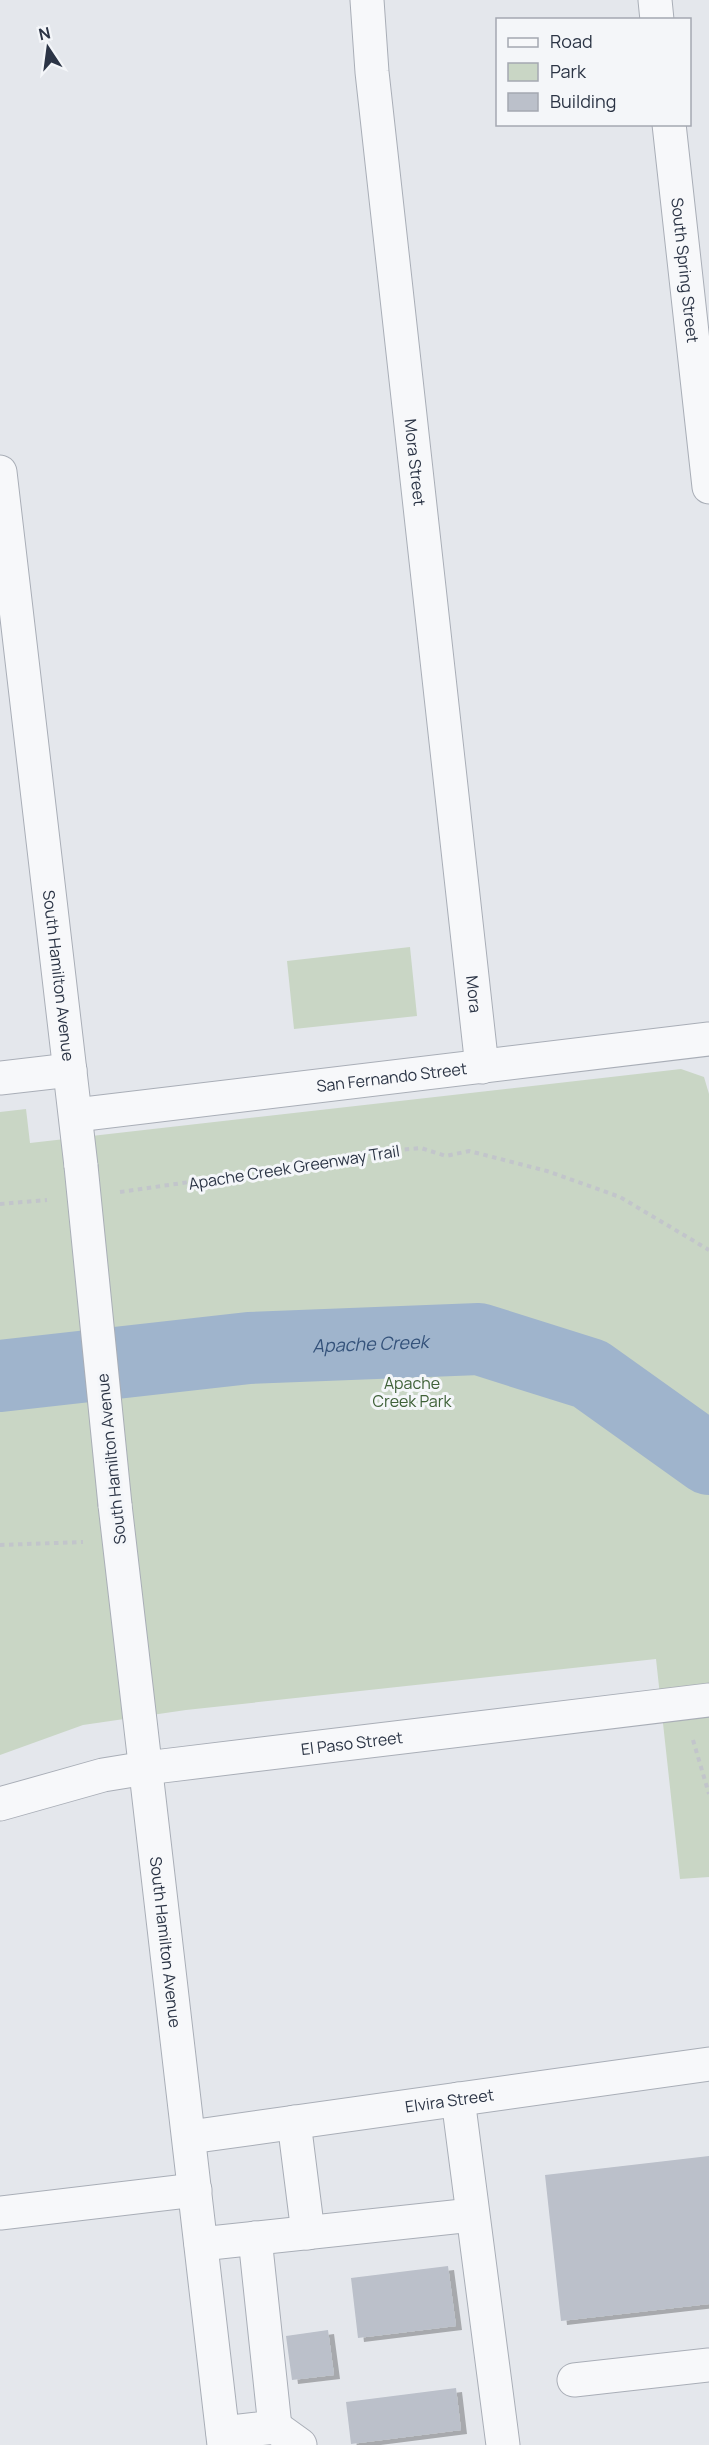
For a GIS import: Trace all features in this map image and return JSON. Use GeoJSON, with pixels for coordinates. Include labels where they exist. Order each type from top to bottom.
{"type":"FeatureCollection","features":[{"type":"Feature","properties":{"kind":"street","name":"Mora Street"},"geometry":{"type":"LineString","coordinates":[[367,0],[372,72],[466,923]]}},
{"type":"Feature","properties":{"kind":"street"},"geometry":{"type":"LineString","coordinates":[[655,0],[657,18]]}},
{"type":"Feature","properties":{"kind":"street","name":"South Spring Street"},"geometry":{"type":"LineString","coordinates":[[669,126],[709,487]]}},
{"type":"Feature","properties":{"kind":"street","name":"South Hamilton Avenue"},"geometry":{"type":"LineString","coordinates":[[0,472],[76,1115],[115,1505],[190,2137],[223,2439]]}},
{"type":"Feature","properties":{"kind":"street","name":"Mora"},"geometry":{"type":"LineString","coordinates":[[466,923],[482,1067]]}},
{"type":"Feature","properties":{"kind":"street","name":"San Fernando Street"},"geometry":{"type":"LineString","coordinates":[[76,1115],[709,1039]]}},
{"type":"Feature","properties":{"kind":"street"},"geometry":{"type":"LineString","coordinates":[[0,1078],[70,1070]]}},
{"type":"Feature","properties":{"kind":"street","name":"El Paso Street"},"geometry":{"type":"LineString","coordinates":[[0,1804],[103,1775],[146,1768],[709,1700]]}},
{"type":"Feature","properties":{"kind":"street","name":"Elvira Street"},"geometry":{"type":"LineString","coordinates":[[190,2137],[709,2064]]}},
{"type":"Feature","properties":{"kind":"street"},"geometry":{"type":"LineString","coordinates":[[458,2099],[503,2445]]}},
{"type":"Feature","properties":{"kind":"street"},"geometry":{"type":"LineString","coordinates":[[294,2122],[308,2233]]}},
{"type":"Feature","properties":{"kind":"street"},"geometry":{"type":"LineString","coordinates":[[0,2213],[195,2190]]}},
{"type":"Feature","properties":{"kind":"street"},"geometry":{"type":"LineString","coordinates":[[201,2244],[472,2215]]}},
{"type":"Feature","properties":{"kind":"street"},"geometry":{"type":"LineString","coordinates":[[223,2439],[288,2436],[255,2238]]}},
{"type":"Feature","properties":{"kind":"street"},"geometry":{"type":"LineString","coordinates":[[574,2380],[709,2365]]}},
{"type":"Feature","properties":{"kind":"path","name":"Apache Creek Greenway Trail"},"geometry":{"type":"LineString","coordinates":[[109,1193],[273,1170],[353,1154],[421,1148],[446,1156],[469,1151],[547,1171],[620,1197],[709,1250]]}},
{"type":"Feature","properties":{"kind":"path"},"geometry":{"type":"LineString","coordinates":[[0,1204],[52,1199]]}},
{"type":"Feature","properties":{"kind":"path"},"geometry":{"type":"LineString","coordinates":[[0,1545],[119,1540]]}},
{"type":"Feature","properties":{"kind":"path"},"geometry":{"type":"LineString","coordinates":[[691,1735],[709,1794]]}},
{"type":"Feature","properties":{"kind":"green space"},"geometry":{"type":"Polygon","coordinates":[[[410,947],[417,1016],[294,1029],[287,961],[410,947]]]}},
{"type":"Feature","properties":{"kind":"green space","name":"Apache Creek Park"},"geometry":{"type":"Polygon","coordinates":[[[681,1069],[704,1077],[709,1094],[709,1877],[680,1879],[656,1659],[186,1710],[83,1725],[0,1755],[0,1112],[26,1109],[30,1143],[681,1069]]]}},
{"type":"Feature","properties":{"kind":"building"},"geometry":{"type":"Polygon","coordinates":[[[709,2156],[709,2304],[561,2321],[545,2175],[709,2156]]]}},
{"type":"Feature","properties":{"kind":"building"},"geometry":{"type":"Polygon","coordinates":[[[448,2266],[456,2326],[358,2338],[351,2278],[448,2266]]]}},
{"type":"Feature","properties":{"kind":"building"},"geometry":{"type":"Polygon","coordinates":[[[328,2330],[334,2375],[292,2380],[286,2336],[328,2330]]]}},
{"type":"Feature","properties":{"kind":"building"},"geometry":{"type":"Polygon","coordinates":[[[456,2388],[461,2430],[351,2444],[346,2402],[456,2388]]]}},
{"type":"Feature","properties":{"kind":"waterway","name":"Apache Creek"},"geometry":{"type":"LineString","coordinates":[[0,1376],[249,1348],[479,1339],[590,1374],[709,1459]]}}]}
